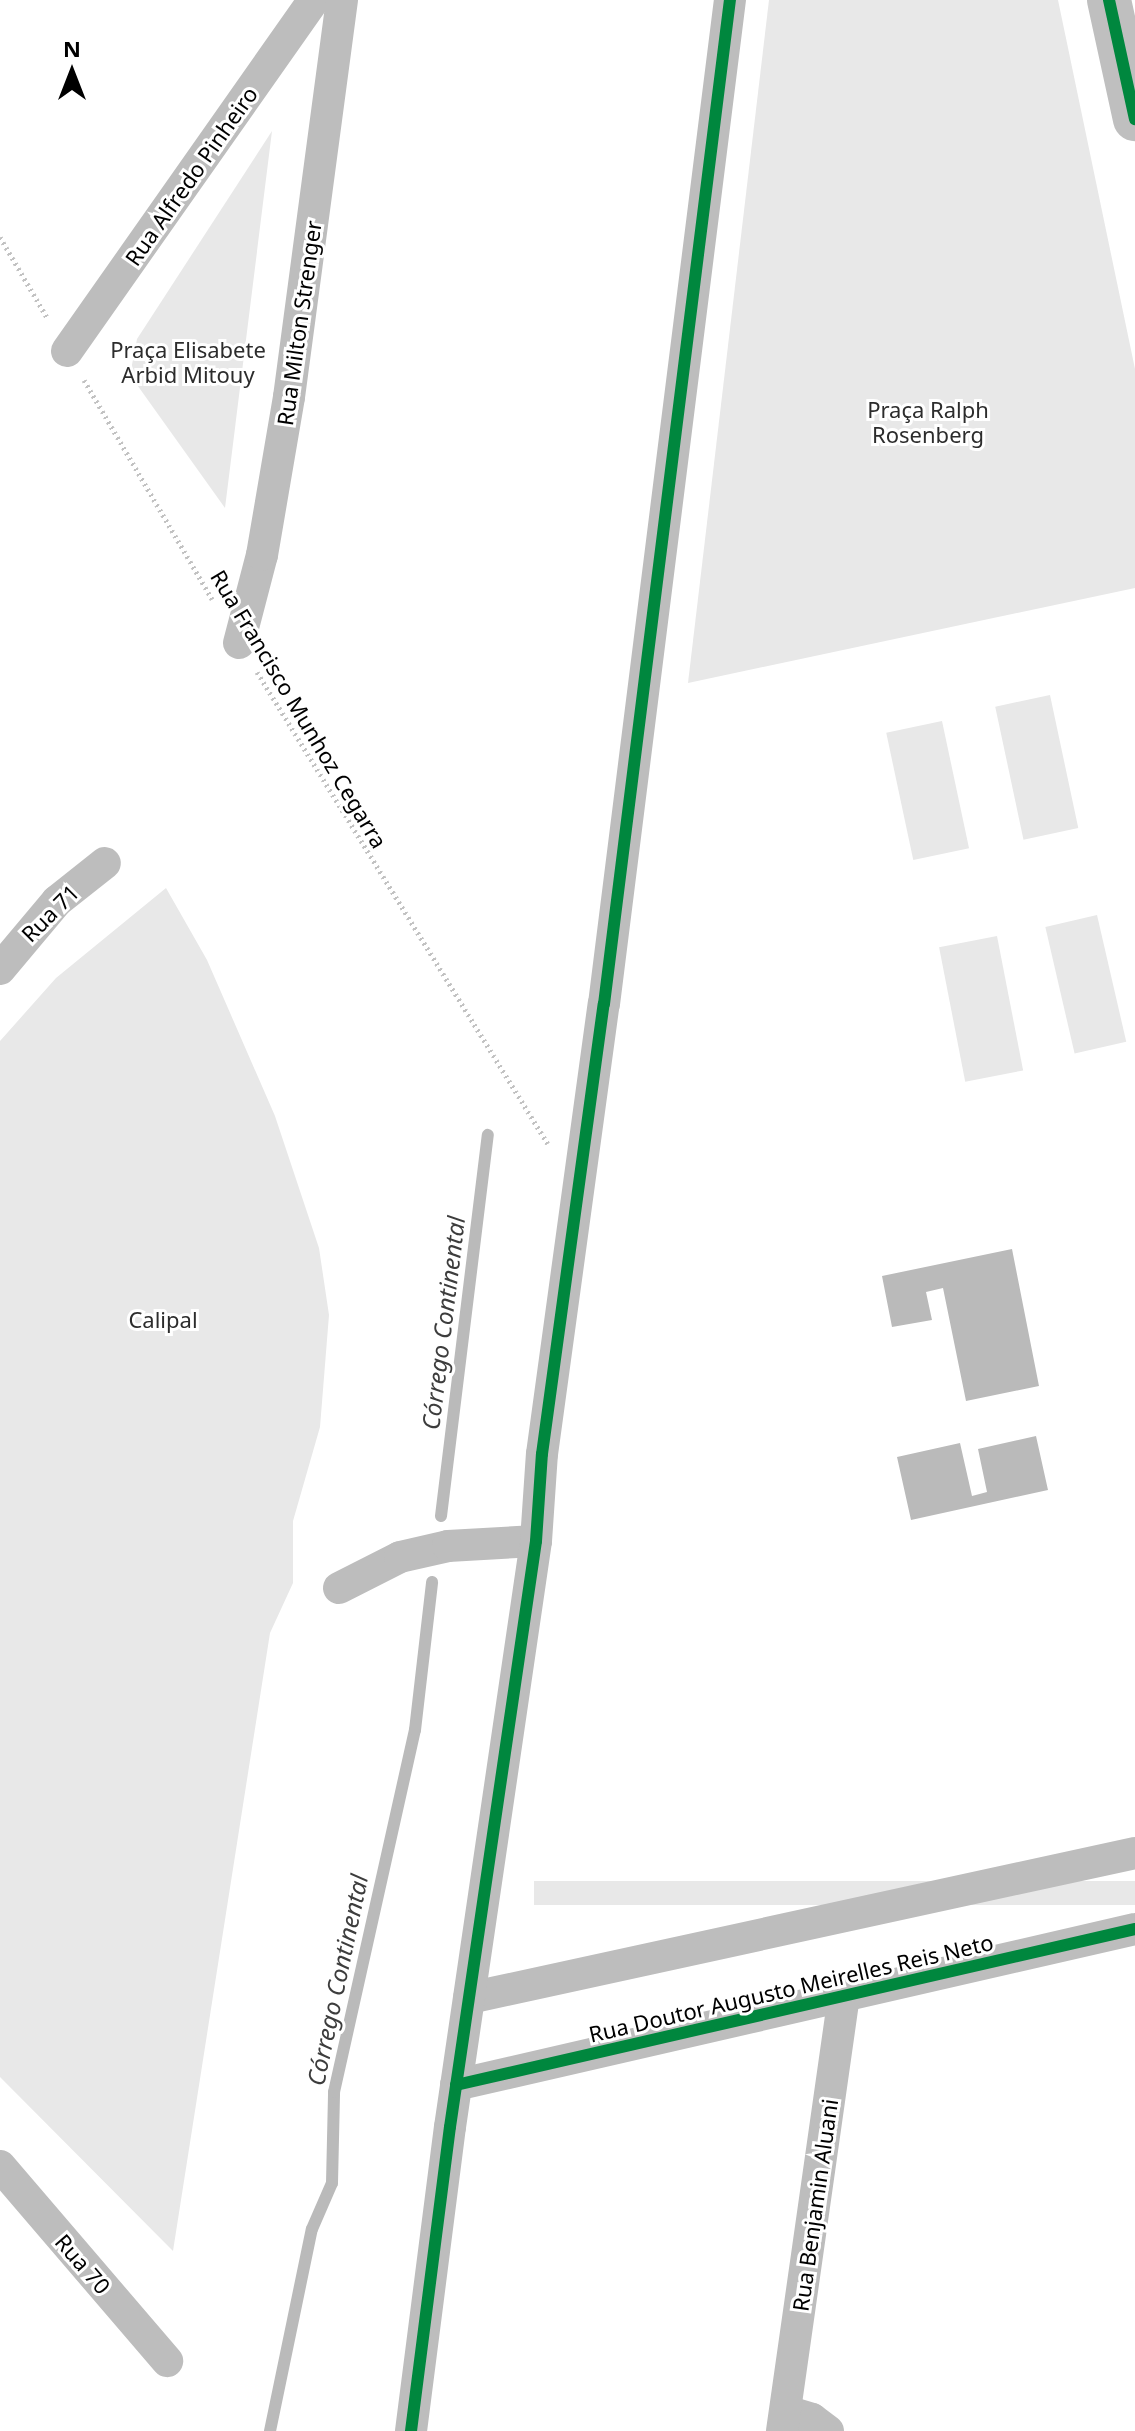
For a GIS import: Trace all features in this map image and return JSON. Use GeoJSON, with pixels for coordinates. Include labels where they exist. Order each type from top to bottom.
{"type":"FeatureCollection","features":[{"type":"Feature","properties":{"kind":"street","name":"Rua Alfredo Pinheiro"},"geometry":{"type":"LineString","coordinates":[[67,351],[314,0]]}},
{"type":"Feature","properties":{"kind":"street","name":"Rua Milton Strenger"},"geometry":{"type":"LineString","coordinates":[[239,643],[262,555],[289,397],[342,0]]}},
{"type":"Feature","properties":{"kind":"street"},"geometry":{"type":"LineString","coordinates":[[411,2431],[456,2085],[536,1541],[542,1454],[730,0]]}},
{"type":"Feature","properties":{"kind":"street"},"geometry":{"type":"LineString","coordinates":[[1109,0],[1135,119]]}},
{"type":"Feature","properties":{"kind":"street","name":"Rua 71"},"geometry":{"type":"LineString","coordinates":[[0,969],[57,901],[105,863]]}},
{"type":"Feature","properties":{"kind":"street"},"geometry":{"type":"LineString","coordinates":[[339,1588],[400,1557],[436,1549],[536,1541]]}},
{"type":"Feature","properties":{"kind":"street"},"geometry":{"type":"LineString","coordinates":[[469,1998],[1135,1853]]}},
{"type":"Feature","properties":{"kind":"street","name":"Rua Doutor Augusto Meirelles Reis Neto"},"geometry":{"type":"LineString","coordinates":[[456,2085],[1135,1929]]}},
{"type":"Feature","properties":{"kind":"street","name":"Rua Benjamin Aluani"},"geometry":{"type":"LineString","coordinates":[[828,2431],[812,2419],[784,2421],[844,1998]]}},
{"type":"Feature","properties":{"kind":"street","name":"Rua 70"},"geometry":{"type":"LineString","coordinates":[[0,2166],[167,2361]]}},
{"type":"Feature","properties":{"kind":"green space","name":"Praça Ralph Rosenberg"},"geometry":{"type":"Polygon","coordinates":[[[769,0],[1058,0],[1135,369],[1135,588],[688,683],[769,0]]]}},
{"type":"Feature","properties":{"kind":"green space","name":"Praça Elisabete Arbid Mitouy"},"geometry":{"type":"Polygon","coordinates":[[[272,131],[225,508],[130,375],[137,339],[272,131]]]}},
{"type":"Feature","properties":{"kind":"green space"},"geometry":{"type":"Polygon","coordinates":[[[1050,695],[1078,828],[1023,840],[995,707],[1050,695]]]}},
{"type":"Feature","properties":{"kind":"green space"},"geometry":{"type":"Polygon","coordinates":[[[942,721],[969,848],[913,860],[886,733],[942,721]]]}},
{"type":"Feature","properties":{"kind":"green space","name":"Calipal"},"geometry":{"type":"Polygon","coordinates":[[[166,888],[207,960],[275,1116],[319,1248],[329,1315],[320,1427],[293,1521],[293,1583],[270,1633],[173,2251],[0,2077],[0,1041],[56,978],[166,888]]]}},
{"type":"Feature","properties":{"kind":"green space"},"geometry":{"type":"Polygon","coordinates":[[[1097,915],[1126,1042],[1075,1054],[1045,927],[1097,915]]]}},
{"type":"Feature","properties":{"kind":"green space"},"geometry":{"type":"Polygon","coordinates":[[[997,936],[1023,1070],[965,1082],[939,947],[997,936]]]}},
{"type":"Feature","properties":{"kind":"green space"},"geometry":{"type":"Polygon","coordinates":[[[534,1881],[1135,1881],[1135,1905],[534,1905],[534,1881]]]}},
{"type":"Feature","properties":{"kind":"shaded area"},"geometry":{"type":"Polygon","coordinates":[[[1012,1249],[1039,1386],[966,1401],[943,1288],[926,1292],[932,1320],[892,1327],[882,1276],[1012,1249]]]}},
{"type":"Feature","properties":{"kind":"shaded area"},"geometry":{"type":"Polygon","coordinates":[[[1036,1436],[1048,1490],[911,1520],[897,1457],[960,1443],[972,1496],[987,1492],[978,1449],[1036,1436]]]}},
{"type":"Feature","properties":{"kind":"waterway","name":"Córrego Continental"},"geometry":{"type":"LineString","coordinates":[[441,1516],[488,1135]]}},
{"type":"Feature","properties":{"kind":"waterway","name":"Córrego Continental"},"geometry":{"type":"LineString","coordinates":[[270,2431],[312,2229],[332,2183],[334,2092],[415,1730],[432,1582]]}},
{"type":"Feature","properties":{"kind":"cycle path"},"geometry":{"type":"LineString","coordinates":[[411,2431],[450,2127],[536,1541],[542,1454],[604,1004],[730,0]]}},
{"type":"Feature","properties":{"kind":"cycle path"},"geometry":{"type":"LineString","coordinates":[[1109,0],[1135,119]]}},
{"type":"Feature","properties":{"kind":"cycle path"},"geometry":{"type":"LineString","coordinates":[[456,2085],[1135,1929]]}}]}
